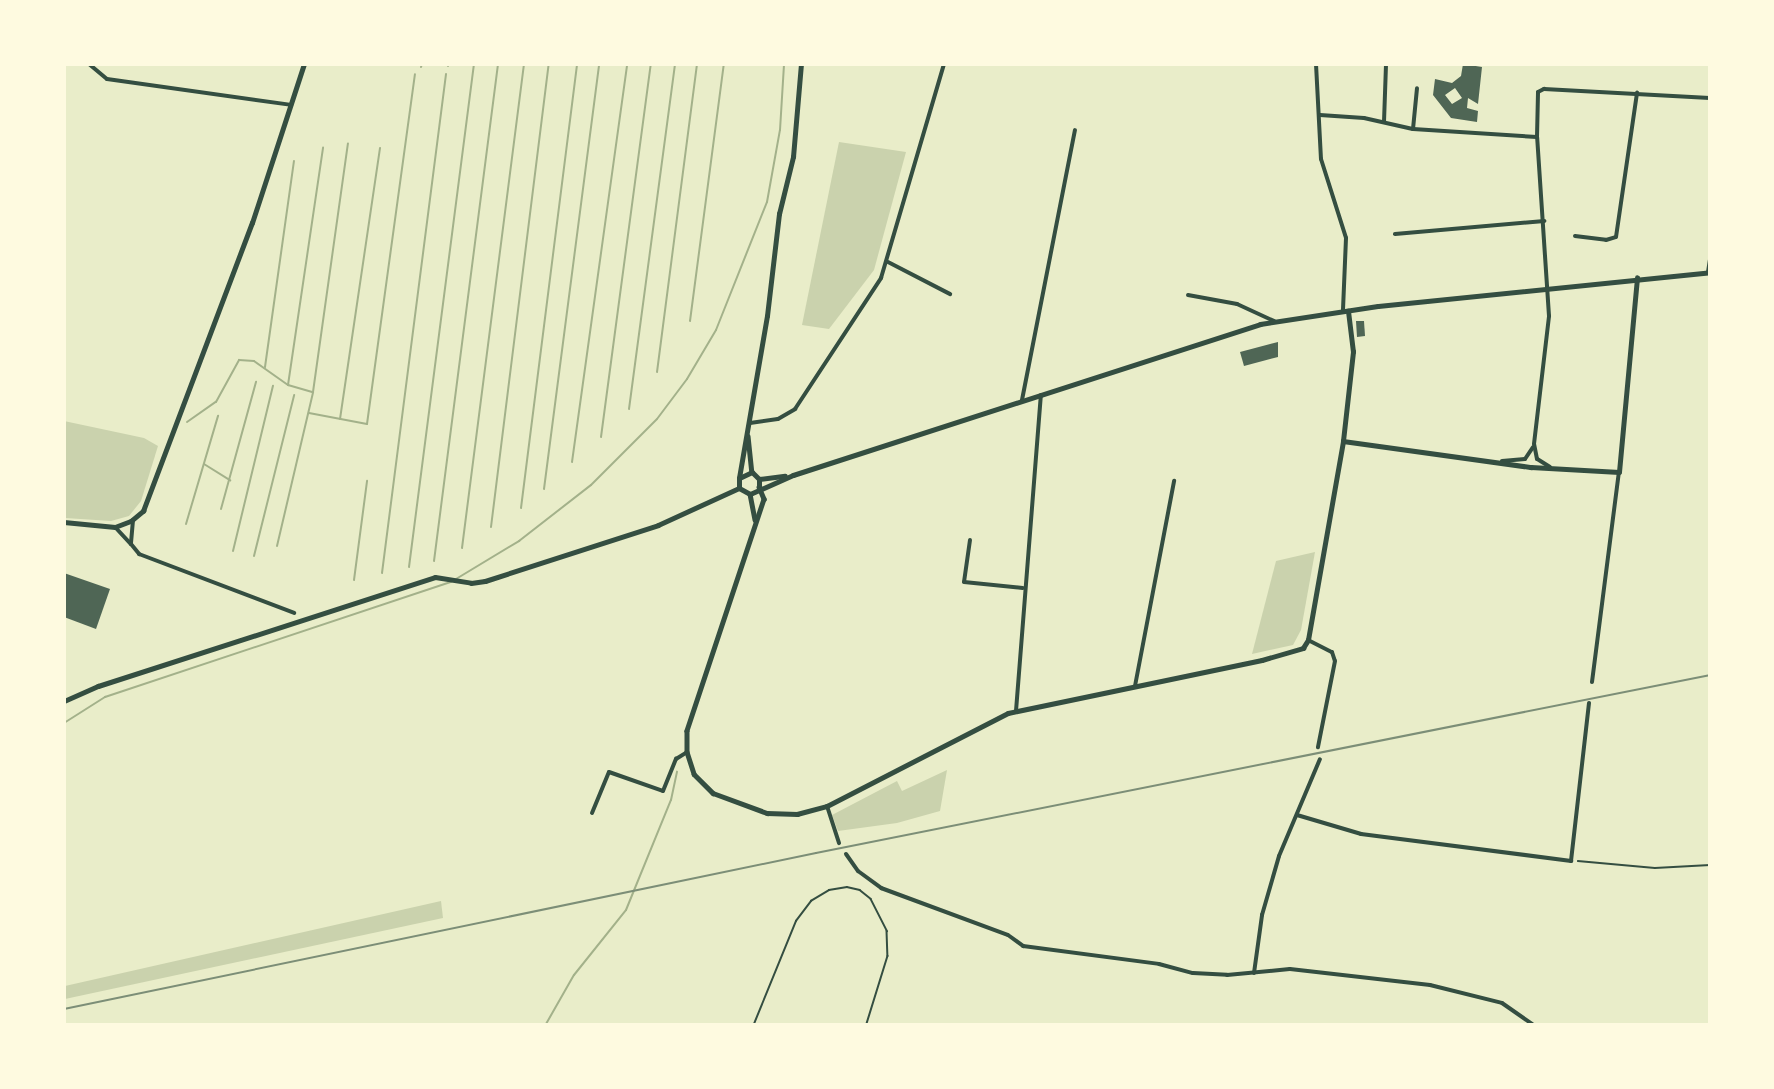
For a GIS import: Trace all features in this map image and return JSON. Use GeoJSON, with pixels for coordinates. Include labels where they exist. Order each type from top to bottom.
{"type":"FeatureCollection","features":[{"type":"Feature","properties":{"kind":"main road"},"geometry":{"type":"LineString","coordinates":[[739,488],[750,494],[759,487],[793,475],[1022,400],[1275,322],[1548,288],[1709,272]]}},
{"type":"Feature","properties":{"kind":"main road"},"geometry":{"type":"LineString","coordinates":[[739,488],[739,478],[752,472],[759,479],[759,487]]}},
{"type":"Feature","properties":{"kind":"main road"},"geometry":{"type":"LineString","coordinates":[[759,479],[793,475]]}},
{"type":"Feature","properties":{"kind":"main road"},"geometry":{"type":"LineString","coordinates":[[64,701],[98,686],[435,577],[451,577],[471,583],[658,525],[739,488]]}},
{"type":"Feature","properties":{"kind":"street"},"geometry":{"type":"LineString","coordinates":[[90,64],[107,79],[291,105]]}},
{"type":"Feature","properties":{"kind":"street"},"geometry":{"type":"LineString","coordinates":[[64,522],[115,527],[139,516],[252,224],[304,64]]}},
{"type":"Feature","properties":{"kind":"street"},"geometry":{"type":"LineString","coordinates":[[739,478],[750,423],[779,214],[792,157],[801,64]]}},
{"type":"Feature","properties":{"kind":"street"},"geometry":{"type":"LineString","coordinates":[[750,423],[778,419],[795,409],[881,278],[888,262],[944,64]]}},
{"type":"Feature","properties":{"kind":"street"},"geometry":{"type":"LineString","coordinates":[[759,487],[764,496],[687,731],[687,752],[702,785],[731,801],[783,814],[809,813],[1016,711],[1290,654],[1308,640],[1343,441],[1353,352],[1345,312],[1346,238],[1321,159],[1316,64]]}},
{"type":"Feature","properties":{"kind":"street"},"geometry":{"type":"LineString","coordinates":[[1384,122],[1386,64]]}},
{"type":"Feature","properties":{"kind":"street"},"geometry":{"type":"LineString","coordinates":[[1413,129],[1417,88]]}},
{"type":"Feature","properties":{"kind":"street"},"geometry":{"type":"LineString","coordinates":[[1554,468],[1536,459],[1534,444],[1548,288],[1537,137],[1540,90],[1710,98]]}},
{"type":"Feature","properties":{"kind":"street"},"geometry":{"type":"LineString","coordinates":[[1575,236],[1606,240],[1616,237],[1637,93]]}},
{"type":"Feature","properties":{"kind":"street"},"geometry":{"type":"LineString","coordinates":[[1320,115],[1384,122],[1413,129],[1537,137]]}},
{"type":"Feature","properties":{"kind":"street"},"geometry":{"type":"LineString","coordinates":[[1022,400],[1075,130]]}},
{"type":"Feature","properties":{"kind":"street"},"geometry":{"type":"LineString","coordinates":[[1395,234],[1544,220]]}},
{"type":"Feature","properties":{"kind":"street"},"geometry":{"type":"LineString","coordinates":[[1709,272],[1710,260]]}},
{"type":"Feature","properties":{"kind":"street"},"geometry":{"type":"LineString","coordinates":[[888,262],[950,294]]}},
{"type":"Feature","properties":{"kind":"street"},"geometry":{"type":"LineString","coordinates":[[1592,682],[1619,472],[1637,278]]}},
{"type":"Feature","properties":{"kind":"street"},"geometry":{"type":"LineString","coordinates":[[1188,295],[1238,304],[1275,322]]}},
{"type":"Feature","properties":{"kind":"street"},"geometry":{"type":"LineString","coordinates":[[1016,711],[1023,588],[1041,394]]}},
{"type":"Feature","properties":{"kind":"street"},"geometry":{"type":"LineString","coordinates":[[748,435],[752,472]]}},
{"type":"Feature","properties":{"kind":"street"},"geometry":{"type":"LineString","coordinates":[[1343,441],[1531,467],[1619,472]]}},
{"type":"Feature","properties":{"kind":"street"},"geometry":{"type":"LineString","coordinates":[[1496,462],[1525,459],[1534,444]]}},
{"type":"Feature","properties":{"kind":"street"},"geometry":{"type":"LineString","coordinates":[[1135,687],[1174,481]]}},
{"type":"Feature","properties":{"kind":"street"},"geometry":{"type":"LineString","coordinates":[[750,494],[755,523]]}},
{"type":"Feature","properties":{"kind":"street"},"geometry":{"type":"LineString","coordinates":[[131,544],[133,520]]}},
{"type":"Feature","properties":{"kind":"street"},"geometry":{"type":"LineString","coordinates":[[115,527],[139,554],[294,614]]}},
{"type":"Feature","properties":{"kind":"street"},"geometry":{"type":"LineString","coordinates":[[970,540],[964,582],[1023,588]]}},
{"type":"Feature","properties":{"kind":"street"},"geometry":{"type":"LineString","coordinates":[[1308,640],[1329,649],[1335,661],[1318,747]]}},
{"type":"Feature","properties":{"kind":"street"},"geometry":{"type":"LineString","coordinates":[[1298,815],[1361,834],[1571,861],[1589,703]]}},
{"type":"Feature","properties":{"kind":"street"},"geometry":{"type":"LineString","coordinates":[[592,813],[609,772],[663,791],[676,759],[687,752]]}},
{"type":"Feature","properties":{"kind":"street"},"geometry":{"type":"LineString","coordinates":[[1254,973],[1262,915],[1279,856],[1320,759]]}},
{"type":"Feature","properties":{"kind":"street"},"geometry":{"type":"LineString","coordinates":[[827,806],[839,843]]}},
{"type":"Feature","properties":{"kind":"street"},"geometry":{"type":"LineString","coordinates":[[846,854],[858,872],[881,888],[1008,935],[1023,946],[1159,964],[1193,973],[1254,973],[1290,969],[1430,985],[1502,1003],[1532,1024]]}},
{"type":"Feature","properties":{"kind":"path"},"geometry":{"type":"LineString","coordinates":[[1571,861],[1655,868],[1710,865]]}},
{"type":"Feature","properties":{"kind":"path"},"geometry":{"type":"LineString","coordinates":[[754,1024],[796,921],[812,901],[829,890],[847,887],[860,890],[871,899],[887,931],[888,956],[867,1024]]}},
{"type":"Feature","properties":{"kind":"green space"},"geometry":{"type":"Polygon","coordinates":[[[839,142],[906,152],[874,270],[829,329],[802,325],[839,142]]]}},
{"type":"Feature","properties":{"kind":"green space"},"geometry":{"type":"Polygon","coordinates":[[[64,421],[144,438],[158,446],[141,501],[129,516],[111,521],[65,518],[64,421]]]}},
{"type":"Feature","properties":{"kind":"green space"},"geometry":{"type":"Polygon","coordinates":[[[1315,552],[1301,630],[1293,645],[1252,654],[1276,561],[1315,552]]]}},
{"type":"Feature","properties":{"kind":"green space"},"geometry":{"type":"Polygon","coordinates":[[[947,770],[940,811],[897,823],[838,831],[832,815],[897,781],[902,791],[947,770]]]}},
{"type":"Feature","properties":{"kind":"green space"},"geometry":{"type":"Polygon","coordinates":[[[441,901],[443,918],[65,999],[65,986],[441,901]]]}},
{"type":"Feature","properties":{"kind":"building"},"geometry":{"type":"Polygon","coordinates":[[[1463,64],[1482,67],[1478,104],[1468,98],[1467,108],[1478,111],[1477,122],[1451,118],[1433,95],[1435,79],[1452,83],[1461,76],[1463,64]],[[1455,88],[1445,95],[1452,104],[1462,98],[1455,88]]]}},
{"type":"Feature","properties":{"kind":"building"},"geometry":{"type":"Polygon","coordinates":[[[1356,321],[1364,321],[1365,336],[1357,337],[1356,321]]]}},
{"type":"Feature","properties":{"kind":"building"},"geometry":{"type":"Polygon","coordinates":[[[1278,342],[1278,357],[1244,366],[1240,352],[1278,342]]]}},
{"type":"Feature","properties":{"kind":"building"},"geometry":{"type":"Polygon","coordinates":[[[64,573],[110,589],[96,629],[64,617],[64,573]]]}},
{"type":"Feature","properties":{"kind":"waterway"},"geometry":{"type":"LineString","coordinates":[[409,567],[474,64]]}},
{"type":"Feature","properties":{"kind":"waterway"},"geometry":{"type":"LineString","coordinates":[[434,561],[498,64]]}},
{"type":"Feature","properties":{"kind":"waterway"},"geometry":{"type":"LineString","coordinates":[[462,548],[524,64]]}},
{"type":"Feature","properties":{"kind":"waterway"},"geometry":{"type":"LineString","coordinates":[[491,527],[549,64]]}},
{"type":"Feature","properties":{"kind":"waterway"},"geometry":{"type":"LineString","coordinates":[[521,508],[577,64]]}},
{"type":"Feature","properties":{"kind":"waterway"},"geometry":{"type":"LineString","coordinates":[[544,489],[599,64]]}},
{"type":"Feature","properties":{"kind":"waterway"},"geometry":{"type":"LineString","coordinates":[[572,462],[627,64]]}},
{"type":"Feature","properties":{"kind":"waterway"},"geometry":{"type":"LineString","coordinates":[[601,437],[651,64]]}},
{"type":"Feature","properties":{"kind":"waterway"},"geometry":{"type":"LineString","coordinates":[[629,409],[675,64]]}},
{"type":"Feature","properties":{"kind":"waterway"},"geometry":{"type":"LineString","coordinates":[[657,372],[697,64]]}},
{"type":"Feature","properties":{"kind":"waterway"},"geometry":{"type":"LineString","coordinates":[[690,321],[724,64]]}},
{"type":"Feature","properties":{"kind":"waterway"},"geometry":{"type":"LineString","coordinates":[[456,579],[519,541],[591,485],[657,419],[687,379],[716,330],[767,202],[780,130],[784,64]]}},
{"type":"Feature","properties":{"kind":"waterway"},"geometry":{"type":"LineString","coordinates":[[309,413],[367,424],[415,74]]}},
{"type":"Feature","properties":{"kind":"waterway"},"geometry":{"type":"LineString","coordinates":[[382,573],[446,74]]}},
{"type":"Feature","properties":{"kind":"waterway"},"geometry":{"type":"LineString","coordinates":[[277,546],[313,392],[348,143]]}},
{"type":"Feature","properties":{"kind":"waterway"},"geometry":{"type":"LineString","coordinates":[[288,385],[323,148]]}},
{"type":"Feature","properties":{"kind":"waterway"},"geometry":{"type":"LineString","coordinates":[[340,419],[380,148]]}},
{"type":"Feature","properties":{"kind":"waterway"},"geometry":{"type":"LineString","coordinates":[[265,367],[294,161]]}},
{"type":"Feature","properties":{"kind":"waterway"},"geometry":{"type":"LineString","coordinates":[[187,422],[216,402],[239,360],[254,361],[288,385],[313,392]]}},
{"type":"Feature","properties":{"kind":"waterway"},"geometry":{"type":"LineString","coordinates":[[221,509],[256,382]]}},
{"type":"Feature","properties":{"kind":"waterway"},"geometry":{"type":"LineString","coordinates":[[233,551],[273,386]]}},
{"type":"Feature","properties":{"kind":"waterway"},"geometry":{"type":"LineString","coordinates":[[254,556],[294,395]]}},
{"type":"Feature","properties":{"kind":"waterway"},"geometry":{"type":"LineString","coordinates":[[186,524],[218,416]]}},
{"type":"Feature","properties":{"kind":"waterway"},"geometry":{"type":"LineString","coordinates":[[204,464],[230,480]]}},
{"type":"Feature","properties":{"kind":"waterway"},"geometry":{"type":"LineString","coordinates":[[354,580],[367,481]]}},
{"type":"Feature","properties":{"kind":"waterway"},"geometry":{"type":"LineString","coordinates":[[64,723],[105,697],[451,582]]}},
{"type":"Feature","properties":{"kind":"waterway"},"geometry":{"type":"LineString","coordinates":[[546,1024],[574,975],[626,910],[671,800],[677,772]]}},
{"type":"Feature","properties":{"kind":"railway"},"geometry":{"type":"LineString","coordinates":[[64,1009],[816,853],[1710,675]]}}]}
